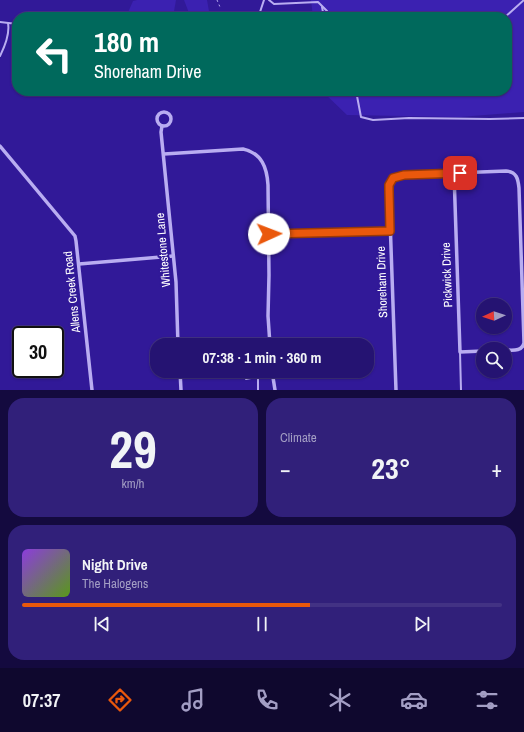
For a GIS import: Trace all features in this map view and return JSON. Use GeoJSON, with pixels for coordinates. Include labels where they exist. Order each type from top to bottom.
{"type":"FeatureCollection","features":[{"type":"Feature","properties":{"kind":"street","name":"Whitestone Lane"},"geometry":{"type":"LineString","coordinates":[[165,112],[169,114],[171,121],[166,126],[162,126],[158,124],[156,119],[160,113],[165,112]]}},
{"type":"Feature","properties":{"kind":"street","name":"Whitestone Lane"},"geometry":{"type":"LineString","coordinates":[[162,126],[161,132],[176,282],[178,338]]}},
{"type":"Feature","properties":{"kind":"street","name":"Allens Creek Road"},"geometry":{"type":"LineString","coordinates":[[0,146],[75,236],[92,390]]}},
{"type":"Feature","properties":{"kind":"street"},"geometry":{"type":"LineString","coordinates":[[164,154],[237,149],[247,150],[256,154],[263,161],[267,174],[270,338]]}},
{"type":"Feature","properties":{"kind":"street","name":"Shoreham Drive"},"geometry":{"type":"LineString","coordinates":[[396,390],[389,190],[389,185],[393,178],[404,175],[513,172],[517,178],[519,188],[524,343],[523,347],[520,349],[512,350]]}},
{"type":"Feature","properties":{"kind":"street","name":"Pickwick Drive"},"geometry":{"type":"LineString","coordinates":[[454,173],[460,352]]}},
{"type":"Feature","properties":{"kind":"street"},"geometry":{"type":"LineString","coordinates":[[269,234],[390,231]]}},
{"type":"Feature","properties":{"kind":"street"},"geometry":{"type":"LineString","coordinates":[[79,264],[173,256]]}},
{"type":"Feature","properties":{"kind":"street"},"geometry":{"type":"LineString","coordinates":[[460,352],[476,351]]}},
{"type":"Feature","properties":{"kind":"street"},"geometry":{"type":"LineString","coordinates":[[180,378],[181,390]]}},
{"type":"Feature","properties":{"kind":"street"},"geometry":{"type":"LineString","coordinates":[[273,378],[275,390]]}},
{"type":"Feature","properties":{"kind":"lane"},"geometry":{"type":"LineString","coordinates":[[260,12],[264,0]]}},
{"type":"Feature","properties":{"kind":"lane"},"geometry":{"type":"LineString","coordinates":[[269,0],[274,4],[318,2],[328,12]]}},
{"type":"Feature","properties":{"kind":"lane"},"geometry":{"type":"LineString","coordinates":[[511,12],[524,0]]}},
{"type":"Feature","properties":{"kind":"lane"},"geometry":{"type":"LineString","coordinates":[[322,6],[323,12]]}},
{"type":"Feature","properties":{"kind":"lane"},"geometry":{"type":"LineString","coordinates":[[0,22],[12,23]]}},
{"type":"Feature","properties":{"kind":"lane"},"geometry":{"type":"LineString","coordinates":[[0,54],[7,38],[9,28],[8,23]]}},
{"type":"Feature","properties":{"kind":"lane"},"geometry":{"type":"LineString","coordinates":[[357,96],[361,118],[373,120],[409,118],[524,118]]}},
{"type":"Feature","properties":{"kind":"lane"},"geometry":{"type":"LineString","coordinates":[[460,352],[461,390]]}},
{"type":"Feature","properties":{"kind":"lane"},"geometry":{"type":"LineString","coordinates":[[246,379],[252,378]]}},
{"type":"Feature","properties":{"kind":"lane"},"geometry":{"type":"LineString","coordinates":[[258,378],[258,390]]}},
{"type":"Feature","properties":{"kind":"path"},"geometry":{"type":"LineString","coordinates":[[217,0],[220,7]]}},
{"type":"Feature","properties":{"kind":"shaded area"},"geometry":{"type":"Polygon","coordinates":[[[176,0],[174,12],[128,12],[133,1],[176,0]]]}},
{"type":"Feature","properties":{"kind":"shaded area"},"geometry":{"type":"Polygon","coordinates":[[[184,0],[207,0],[209,12],[189,12],[184,0]]]}},
{"type":"Feature","properties":{"kind":"shaded area"},"geometry":{"type":"Polygon","coordinates":[[[311,0],[524,0],[524,112],[460,117],[347,115],[327,96],[512,96],[512,12],[312,12],[311,0]]]}},
{"type":"Feature","properties":{"kind":"route"},"geometry":{"type":"LineString","coordinates":[[269,234],[390,231],[389,185],[393,178],[400,175],[460,173]]}}]}
